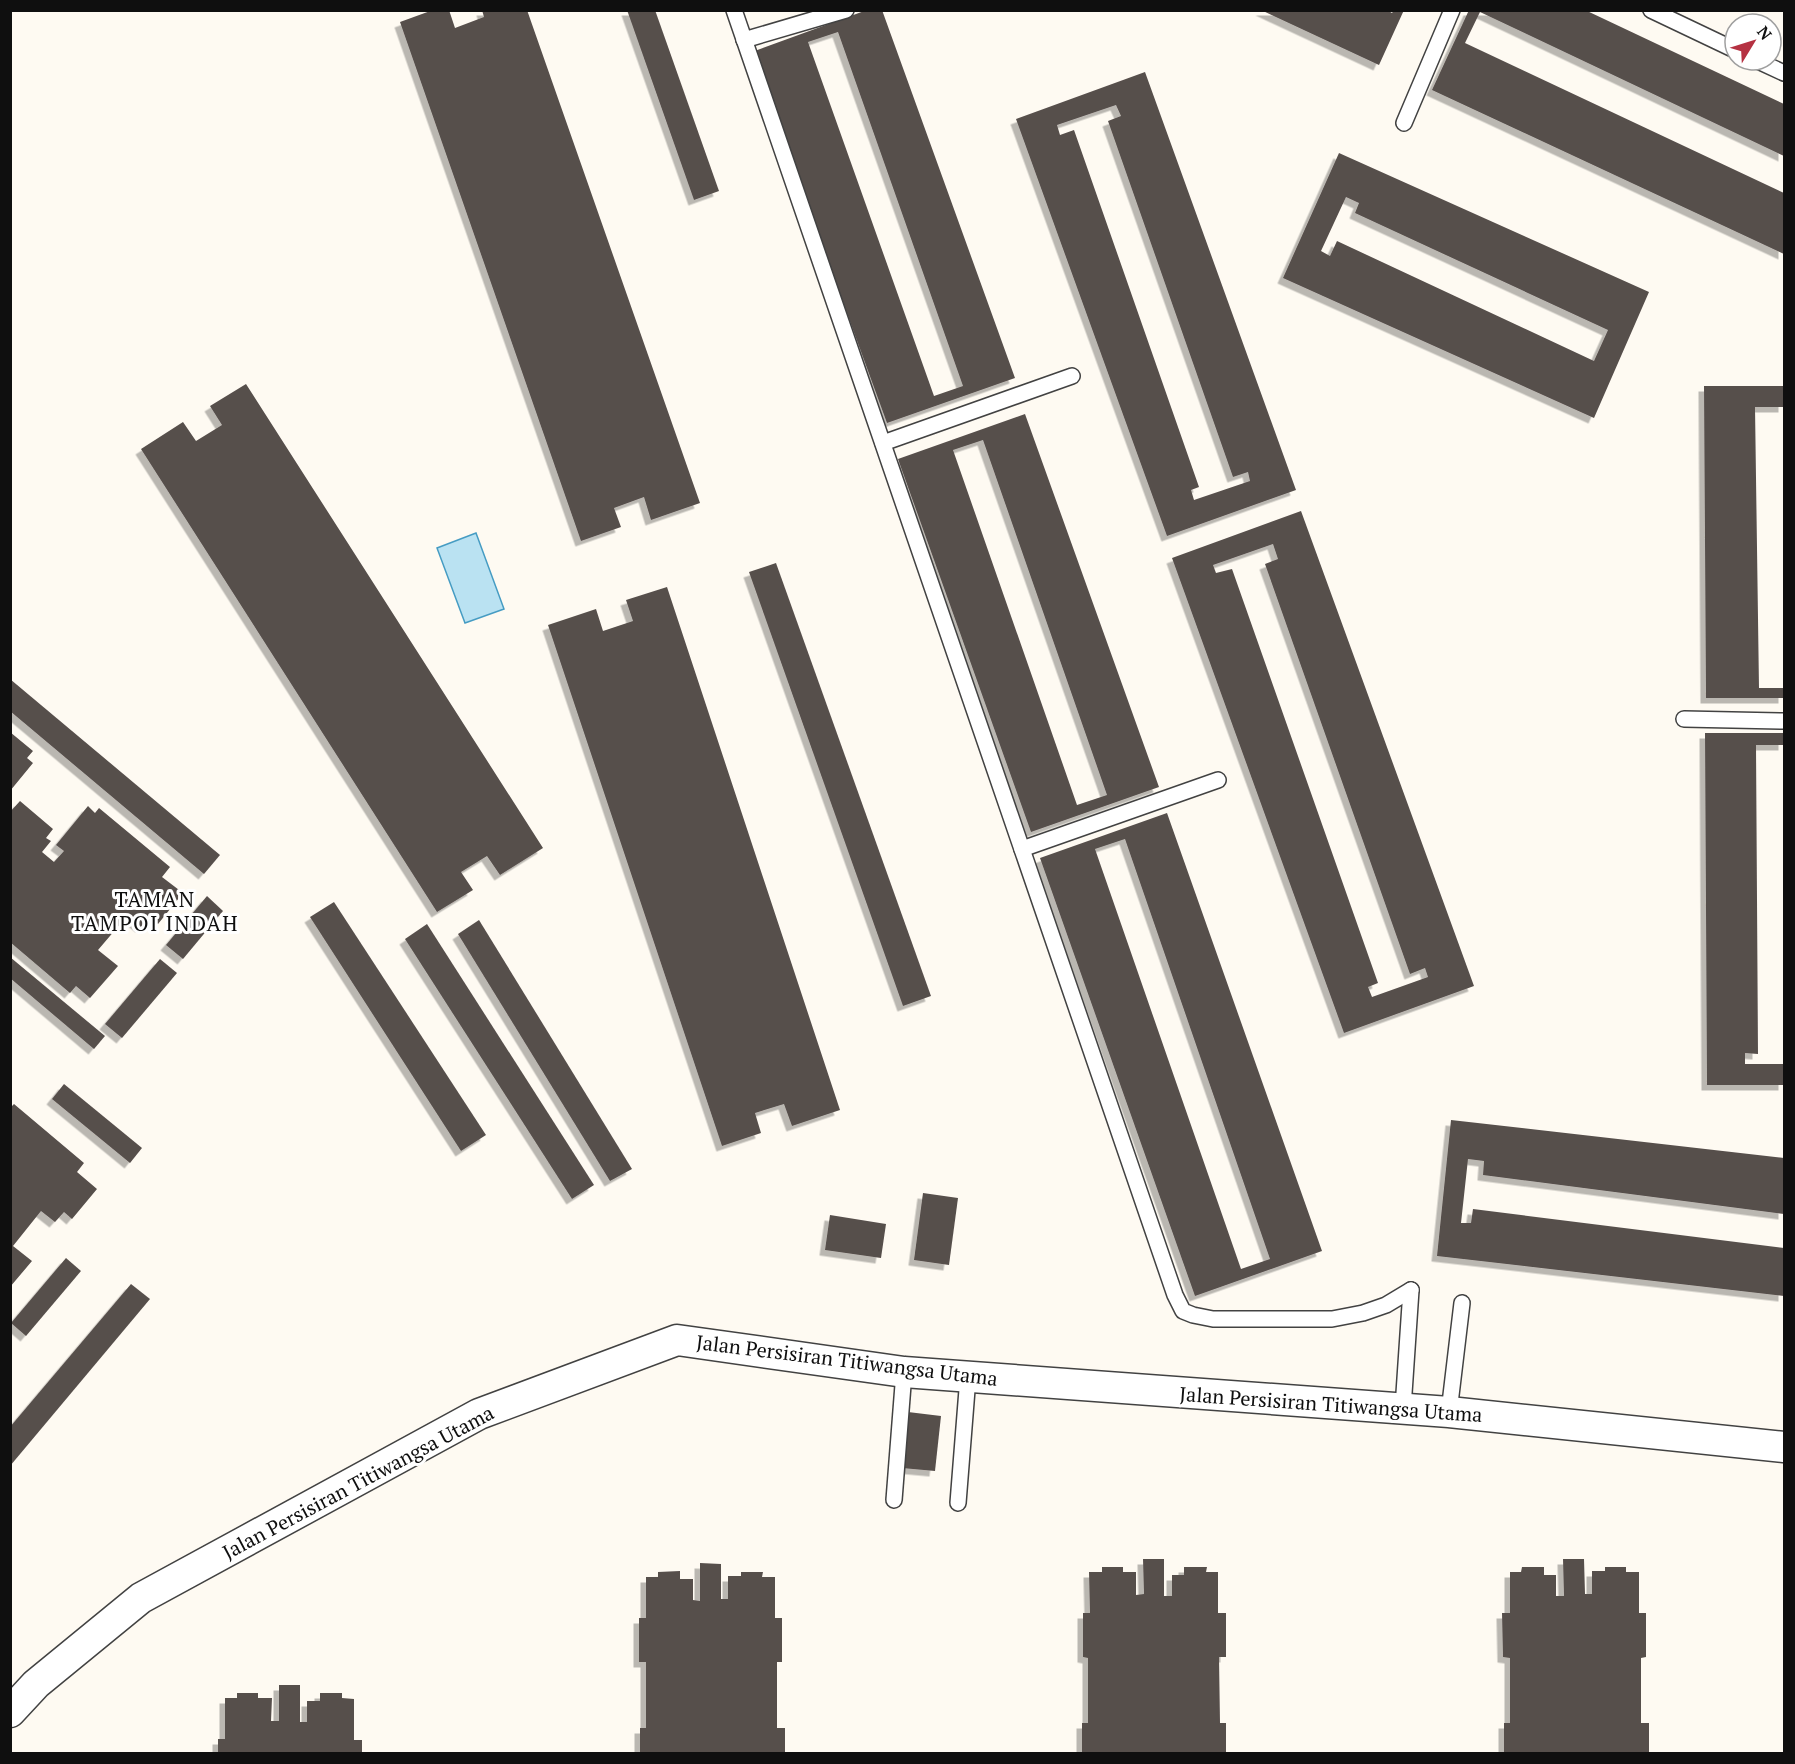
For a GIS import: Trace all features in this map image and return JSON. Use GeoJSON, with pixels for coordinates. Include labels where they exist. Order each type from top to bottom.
{"type":"FeatureCollection","features":[{"type":"Feature","properties":{"kind":"street","name":"Jalan Persisiran Titiwangsa Utama"},"geometry":{"type":"LineString","coordinates":[[10,1712],[36,1684],[141,1598],[479,1414],[677,1340],[904,1372],[1403,1408],[1785,1447]]}},
{"type":"Feature","properties":{"kind":"lane"},"geometry":{"type":"LineString","coordinates":[[734,10],[1183,1311],[1213,1319],[1332,1319],[1363,1313],[1386,1305],[1411,1290],[1403,1408]]}},
{"type":"Feature","properties":{"kind":"lane"},"geometry":{"type":"LineString","coordinates":[[744,40],[846,10]]}},
{"type":"Feature","properties":{"kind":"lane"},"geometry":{"type":"LineString","coordinates":[[1404,123],[1452,10]]}},
{"type":"Feature","properties":{"kind":"lane"},"geometry":{"type":"LineString","coordinates":[[1651,10],[1723,44]]}},
{"type":"Feature","properties":{"kind":"lane"},"geometry":{"type":"LineString","coordinates":[[883,443],[1072,376]]}},
{"type":"Feature","properties":{"kind":"lane"},"geometry":{"type":"LineString","coordinates":[[1684,719],[1785,720]]}},
{"type":"Feature","properties":{"kind":"lane"},"geometry":{"type":"LineString","coordinates":[[1022,849],[1218,780]]}},
{"type":"Feature","properties":{"kind":"lane"},"geometry":{"type":"LineString","coordinates":[[1449,1412],[1462,1303]]}},
{"type":"Feature","properties":{"kind":"lane"},"geometry":{"type":"LineString","coordinates":[[894,1500],[904,1372]]}},
{"type":"Feature","properties":{"kind":"lane"},"geometry":{"type":"LineString","coordinates":[[958,1503],[968,1377]]}},
{"type":"Feature","properties":{"kind":"water"},"geometry":{"type":"Polygon","coordinates":[[[476,533],[504,609],[465,623],[437,548],[476,533]]]}},
{"type":"Feature","properties":{"kind":"building"},"geometry":{"type":"Polygon","coordinates":[[[433,10],[449,10],[455,28],[484,17],[482,10],[527,10],[700,503],[651,520],[644,497],[614,508],[621,527],[581,541],[400,22],[433,10]]]}},
{"type":"Feature","properties":{"kind":"building"},"geometry":{"type":"Polygon","coordinates":[[[627,10],[655,10],[719,191],[694,200],[627,10]]]}},
{"type":"Feature","properties":{"kind":"building"},"geometry":{"type":"Polygon","coordinates":[[[867,10],[882,10],[1015,378],[887,423],[752,52],[867,10]],[[838,32],[808,42],[934,396],[963,386],[838,32]]]}},
{"type":"Feature","properties":{"kind":"building"},"geometry":{"type":"Polygon","coordinates":[[[1261,10],[1387,10],[1392,13],[1394,10],[1404,10],[1379,65],[1261,10]]]}},
{"type":"Feature","properties":{"kind":"building"},"geometry":{"type":"Polygon","coordinates":[[[1469,10],[1585,10],[1784,104],[1784,156],[1480,12],[1465,43],[1784,193],[1784,254],[1432,90],[1469,10]]]}},
{"type":"Feature","properties":{"kind":"building"},"geometry":{"type":"Polygon","coordinates":[[[1145,72],[1296,490],[1167,536],[1016,119],[1145,72]],[[1116,105],[1057,125],[1060,135],[1074,130],[1199,487],[1191,490],[1194,500],[1250,481],[1248,472],[1233,477],[1108,121],[1121,116],[1116,105]]]}},
{"type":"Feature","properties":{"kind":"building"},"geometry":{"type":"Polygon","coordinates":[[[1339,153],[1649,292],[1594,418],[1283,278],[1339,153]],[[1346,197],[1321,251],[1330,256],[1337,241],[1594,361],[1608,330],[1355,213],[1359,203],[1346,197]]]}},
{"type":"Feature","properties":{"kind":"building"},"geometry":{"type":"Polygon","coordinates":[[[246,384],[543,848],[500,875],[487,856],[461,872],[473,890],[437,912],[141,449],[183,422],[196,441],[222,425],[210,406],[246,384]]]}},
{"type":"Feature","properties":{"kind":"building"},"geometry":{"type":"Polygon","coordinates":[[[1704,386],[1784,386],[1784,407],[1755,407],[1759,688],[1784,688],[1784,698],[1706,698],[1704,386]]]}},
{"type":"Feature","properties":{"kind":"building"},"geometry":{"type":"Polygon","coordinates":[[[1025,414],[1159,787],[1031,832],[898,459],[1025,414]],[[983,440],[953,450],[1077,805],[1107,795],[983,440]]]}},
{"type":"Feature","properties":{"kind":"building"},"geometry":{"type":"Polygon","coordinates":[[[1301,511],[1474,986],[1344,1033],[1172,558],[1301,511]],[[1273,544],[1213,565],[1216,573],[1232,569],[1378,983],[1368,987],[1372,997],[1428,977],[1425,968],[1410,974],[1265,564],[1278,559],[1273,544]]]}},
{"type":"Feature","properties":{"kind":"building"},"geometry":{"type":"Polygon","coordinates":[[[776,563],[931,996],[903,1006],[749,572],[776,563]]]}},
{"type":"Feature","properties":{"kind":"building"},"geometry":{"type":"Polygon","coordinates":[[[667,587],[840,1110],[792,1126],[784,1104],[755,1113],[761,1133],[722,1146],[548,625],[596,609],[603,631],[633,621],[626,600],[667,587]]]}},
{"type":"Feature","properties":{"kind":"building"},"geometry":{"type":"Polygon","coordinates":[[[10,679],[220,855],[204,874],[10,711],[10,679]]]}},
{"type":"Feature","properties":{"kind":"building"},"geometry":{"type":"Polygon","coordinates":[[[10,732],[33,751],[27,758],[33,763],[10,791],[10,732]]]}},
{"type":"Feature","properties":{"kind":"building"},"geometry":{"type":"Polygon","coordinates":[[[1705,733],[1784,733],[1784,745],[1756,745],[1758,1054],[1745,1053],[1745,1064],[1784,1064],[1784,1085],[1707,1085],[1705,733]]]}},
{"type":"Feature","properties":{"kind":"building"},"geometry":{"type":"Polygon","coordinates":[[[20,801],[53,829],[46,838],[51,841],[42,852],[54,862],[64,851],[56,845],[88,806],[95,813],[99,808],[170,867],[162,877],[183,893],[158,924],[149,917],[141,927],[127,916],[98,950],[118,966],[90,998],[76,986],[70,993],[10,942],[10,812],[20,801]]]}},
{"type":"Feature","properties":{"kind":"building"},"geometry":{"type":"Polygon","coordinates":[[[1167,813],[1322,1251],[1195,1296],[1040,858],[1167,813]],[[1125,839],[1095,849],[1241,1269],[1270,1259],[1125,839]]]}},
{"type":"Feature","properties":{"kind":"building"},"geometry":{"type":"Polygon","coordinates":[[[207,896],[223,911],[183,959],[166,945],[207,896]]]}},
{"type":"Feature","properties":{"kind":"building"},"geometry":{"type":"Polygon","coordinates":[[[334,902],[486,1135],[461,1151],[310,917],[334,902]]]}},
{"type":"Feature","properties":{"kind":"building"},"geometry":{"type":"Polygon","coordinates":[[[479,920],[632,1169],[610,1181],[458,934],[479,920]]]}},
{"type":"Feature","properties":{"kind":"building"},"geometry":{"type":"Polygon","coordinates":[[[427,924],[594,1185],[572,1199],[405,939],[427,924]]]}},
{"type":"Feature","properties":{"kind":"building"},"geometry":{"type":"Polygon","coordinates":[[[10,957],[105,1036],[94,1049],[10,978],[10,957]]]}},
{"type":"Feature","properties":{"kind":"building"},"geometry":{"type":"Polygon","coordinates":[[[160,959],[177,973],[122,1038],[105,1024],[160,959]]]}},
{"type":"Feature","properties":{"kind":"building"},"geometry":{"type":"Polygon","coordinates":[[[64,1084],[142,1148],[130,1163],[52,1099],[64,1084]]]}},
{"type":"Feature","properties":{"kind":"building"},"geometry":{"type":"Polygon","coordinates":[[[14,1104],[84,1163],[77,1172],[97,1189],[72,1219],[64,1212],[55,1222],[41,1211],[13,1246],[32,1261],[10,1287],[10,1108],[14,1104]]]}},
{"type":"Feature","properties":{"kind":"building"},"geometry":{"type":"Polygon","coordinates":[[[1451,1120],[1784,1158],[1784,1214],[1483,1175],[1484,1161],[1468,1159],[1461,1223],[1471,1223],[1473,1209],[1784,1248],[1784,1296],[1437,1256],[1451,1120]]]}},
{"type":"Feature","properties":{"kind":"building"},"geometry":{"type":"Polygon","coordinates":[[[923,1193],[958,1198],[949,1265],[914,1260],[923,1193]]]}},
{"type":"Feature","properties":{"kind":"building"},"geometry":{"type":"Polygon","coordinates":[[[830,1215],[886,1224],[881,1258],[825,1250],[830,1215]]]}},
{"type":"Feature","properties":{"kind":"building"},"geometry":{"type":"Polygon","coordinates":[[[66,1258],[81,1271],[26,1336],[11,1323],[66,1258]]]}},
{"type":"Feature","properties":{"kind":"building"},"geometry":{"type":"Polygon","coordinates":[[[131,1284],[150,1299],[10,1466],[10,1427],[131,1284]]]}},
{"type":"Feature","properties":{"kind":"building"},"geometry":{"type":"Polygon","coordinates":[[[908,1412],[941,1416],[935,1471],[902,1468],[908,1412]]]}},
{"type":"Feature","properties":{"kind":"building"},"geometry":{"type":"Polygon","coordinates":[[[1143,1559],[1164,1559],[1164,1596],[1172,1596],[1172,1575],[1184,1575],[1184,1567],[1207,1567],[1206,1572],[1218,1572],[1218,1613],[1226,1613],[1226,1657],[1219,1657],[1220,1723],[1226,1723],[1226,1754],[1082,1754],[1082,1723],[1088,1723],[1088,1658],[1083,1657],[1083,1613],[1090,1613],[1089,1572],[1102,1572],[1102,1567],[1123,1567],[1123,1572],[1136,1572],[1136,1595],[1144,1594],[1143,1559]]]}},
{"type":"Feature","properties":{"kind":"building"},"geometry":{"type":"Polygon","coordinates":[[[1563,1559],[1584,1559],[1585,1594],[1592,1594],[1592,1571],[1605,1571],[1605,1567],[1626,1567],[1626,1572],[1639,1572],[1639,1613],[1646,1613],[1646,1657],[1641,1658],[1641,1723],[1649,1723],[1649,1754],[1504,1754],[1504,1723],[1510,1723],[1510,1658],[1503,1657],[1502,1613],[1510,1613],[1510,1572],[1521,1572],[1522,1567],[1544,1567],[1544,1575],[1556,1575],[1556,1596],[1564,1596],[1563,1559]]]}},
{"type":"Feature","properties":{"kind":"building"},"geometry":{"type":"Polygon","coordinates":[[[700,1563],[721,1564],[721,1599],[728,1599],[728,1576],[741,1576],[741,1572],[763,1572],[762,1577],[775,1577],[775,1618],[782,1618],[782,1662],[777,1662],[777,1728],[785,1728],[785,1754],[640,1754],[640,1728],[646,1728],[646,1662],[639,1662],[639,1618],[646,1618],[646,1577],[658,1577],[658,1572],[680,1571],[680,1579],[693,1579],[693,1600],[700,1601],[700,1563]]]}},
{"type":"Feature","properties":{"kind":"building"},"geometry":{"type":"Polygon","coordinates":[[[279,1685],[300,1685],[300,1722],[307,1722],[307,1701],[320,1701],[320,1693],[342,1693],[342,1698],[354,1699],[354,1740],[362,1740],[362,1754],[218,1754],[218,1739],[225,1739],[225,1698],[237,1698],[237,1693],[258,1693],[258,1698],[272,1698],[271,1721],[279,1721],[279,1685]]]}},
{"type":"Feature","properties":{"kind":"district","name":"TAMAN TAMPOI INDAH"},"geometry":{"type":"Point","coordinates":[155,911]}}]}
